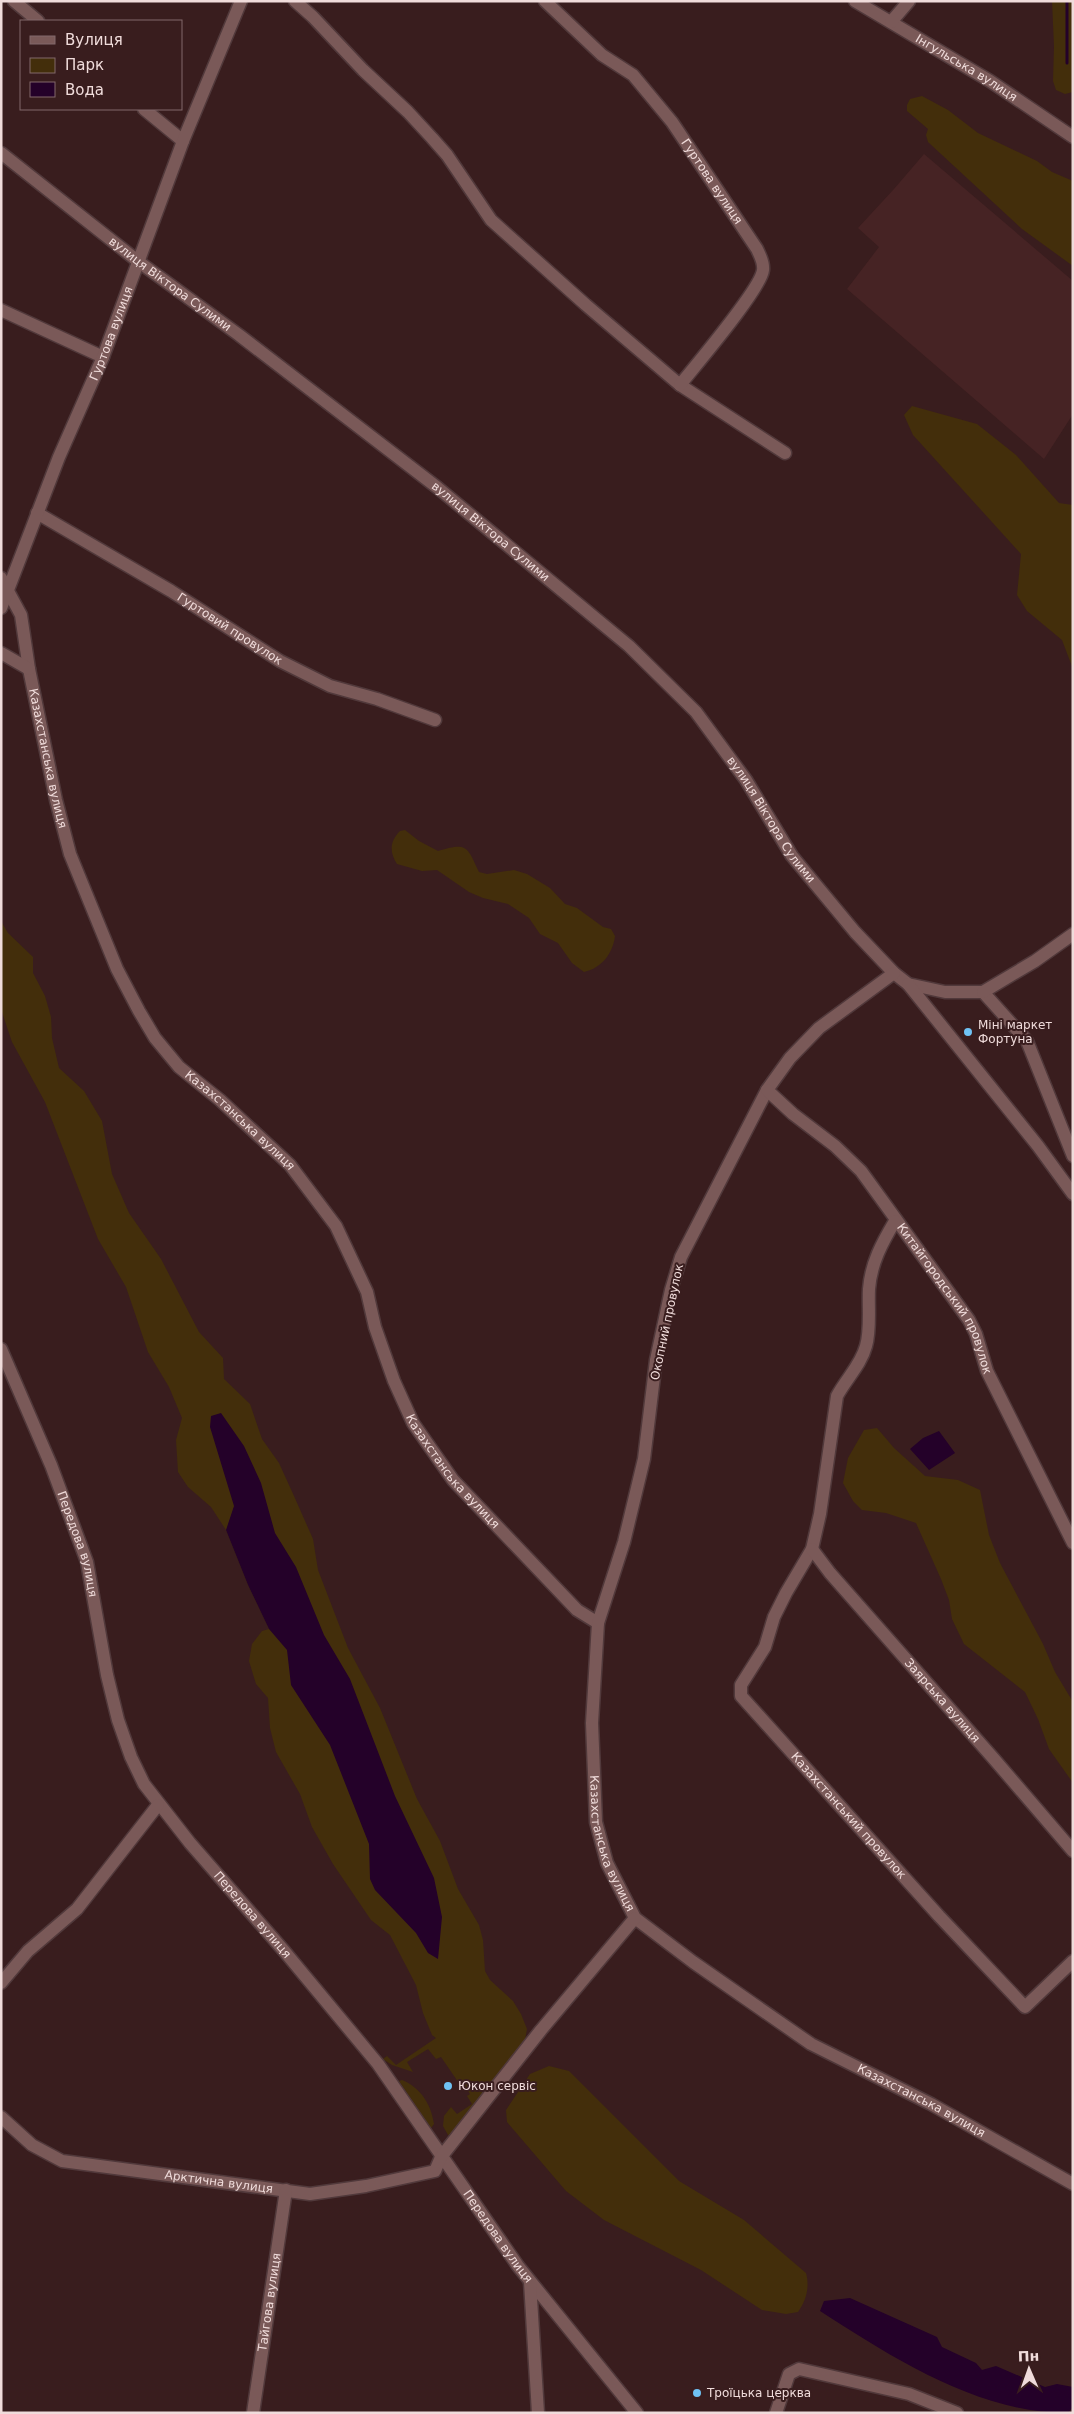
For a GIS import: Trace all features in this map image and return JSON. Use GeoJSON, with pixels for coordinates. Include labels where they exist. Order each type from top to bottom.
{"type":"FeatureCollection","features":[{"type":"Feature","properties":{"kind":"street"},"geometry":{"type":"LineString","coordinates":[[14,1],[37,20]]}},
{"type":"Feature","properties":{"kind":"street","name":"Гуртова вулиця"},"geometry":{"type":"LineString","coordinates":[[1,608],[9,592],[58,457],[102,356],[183,141],[241,1]]}},
{"type":"Feature","properties":{"kind":"street"},"geometry":{"type":"LineString","coordinates":[[295,1],[432,138],[461,175],[490,220],[680,385],[785,453]]}},
{"type":"Feature","properties":{"kind":"street","name":"Гуртова вулиця"},"geometry":{"type":"LineString","coordinates":[[545,1],[602,55],[633,74],[672,122],[757,249],[762,260],[763,272],[756,285],[680,385]]}},
{"type":"Feature","properties":{"kind":"street"},"geometry":{"type":"LineString","coordinates":[[891,22],[909,1]]}},
{"type":"Feature","properties":{"kind":"street","name":"Інгульська вулиця"},"geometry":{"type":"LineString","coordinates":[[856,2],[990,81],[1073,137]]}},
{"type":"Feature","properties":{"kind":"street"},"geometry":{"type":"LineString","coordinates":[[145,110],[183,141]]}},
{"type":"Feature","properties":{"kind":"street","name":"вулиця Віктора Сулими"},"geometry":{"type":"LineString","coordinates":[[1,153],[139,262],[239,335],[438,488],[629,646],[696,712],[746,780],[792,856],[855,932],[894,973],[908,984],[1038,1146],[1073,1194]]}},
{"type":"Feature","properties":{"kind":"street"},"geometry":{"type":"LineString","coordinates":[[1,310],[102,356]]}},
{"type":"Feature","properties":{"kind":"street","name":"Гуртовий провулок"},"geometry":{"type":"LineString","coordinates":[[37,513],[171,591],[280,661],[330,686],[377,699],[435,720]]}},
{"type":"Feature","properties":{"kind":"street","name":"Казахстанська вулиця"},"geometry":{"type":"LineString","coordinates":[[1,578],[21,615],[28,669],[56,800],[70,854],[117,969],[155,1038],[179,1066],[220,1100],[290,1165],[336,1226],[367,1292],[375,1327],[394,1381],[413,1423],[460,1487],[577,1610],[598,1623],[592,1723],[596,1822],[607,1863],[635,1918],[693,1962],[811,2044],[931,2104],[1073,2184]]}},
{"type":"Feature","properties":{"kind":"street"},"geometry":{"type":"LineString","coordinates":[[1,653],[28,669]]}},
{"type":"Feature","properties":{"kind":"street"},"geometry":{"type":"LineString","coordinates":[[1073,934],[1035,961],[984,992],[1028,1041],[1073,1156]]}},
{"type":"Feature","properties":{"kind":"street","name":"Окопний провулок"},"geometry":{"type":"LineString","coordinates":[[598,1623],[624,1542],[644,1458],[656,1360],[671,1290],[681,1257],[695,1226],[767,1090],[790,1058],[819,1028],[894,973]]}},
{"type":"Feature","properties":{"kind":"street","name":"вулиця Віктора Сулими"},"geometry":{"type":"LineString","coordinates":[[908,984],[945,992],[984,992]]}},
{"type":"Feature","properties":{"kind":"street","name":"Китайгородський провулок"},"geometry":{"type":"LineString","coordinates":[[767,1090],[793,1114],[835,1146],[861,1171],[881,1197],[895,1221],[968,1320],[976,1334],[987,1371],[1073,1543]]}},
{"type":"Feature","properties":{"kind":"street"},"geometry":{"type":"LineString","coordinates":[[812,1549],[820,1514],[837,1396],[846,1379],[859,1364],[867,1345],[870,1286],[874,1261],[895,1221]]}},
{"type":"Feature","properties":{"kind":"street","name":"Передова вулиця"},"geometry":{"type":"LineString","coordinates":[[1,1349],[51,1465],[82,1546],[90,1575],[107,1675],[118,1720],[131,1756],[144,1784],[158,1805],[378,2064],[441,2158],[530,2282],[637,2413]]}},
{"type":"Feature","properties":{"kind":"street","name":"Заярська вулиця"},"geometry":{"type":"LineString","coordinates":[[812,1549],[830,1573],[994,1758],[1073,1851]]}},
{"type":"Feature","properties":{"kind":"street","name":"Казахстанський провулок"},"geometry":{"type":"LineString","coordinates":[[812,1549],[774,1617],[765,1647],[741,1685],[742,1696],[939,1916],[1025,2006],[1073,1961]]}},
{"type":"Feature","properties":{"kind":"street"},"geometry":{"type":"LineString","coordinates":[[1,1983],[28,1952],[77,1909],[158,1805]]}},
{"type":"Feature","properties":{"kind":"street"},"geometry":{"type":"LineString","coordinates":[[441,2158],[541,2030],[635,1918]]}},
{"type":"Feature","properties":{"kind":"street","name":"Арктична вулиця"},"geometry":{"type":"LineString","coordinates":[[1,2117],[32,2145],[62,2161],[310,2194],[366,2186],[435,2171],[441,2158]]}},
{"type":"Feature","properties":{"kind":"street","name":"Тайгова вулиця"},"geometry":{"type":"LineString","coordinates":[[253,2413],[286,2190]]}},
{"type":"Feature","properties":{"kind":"street"},"geometry":{"type":"LineString","coordinates":[[530,2282],[538,2413]]}},
{"type":"Feature","properties":{"kind":"street"},"geometry":{"type":"LineString","coordinates":[[776,2413],[789,2374],[799,2369],[909,2394],[957,2413]]}},
{"type":"Feature","properties":{"kind":"shaded area"},"geometry":{"type":"Polygon","coordinates":[[[924,154],[1073,281],[1073,414],[1044,459],[847,289],[879,247],[858,228],[924,154]]]}},
{"type":"Feature","properties":{"kind":"green space"},"geometry":{"type":"Polygon","coordinates":[[[1052,1],[1073,1],[1073,92],[1065,94],[1056,90],[1053,81],[1052,1]]]}},
{"type":"Feature","properties":{"kind":"green space"},"geometry":{"type":"Polygon","coordinates":[[[922,96],[948,110],[978,133],[1037,161],[1052,172],[1073,181],[1073,266],[1022,229],[928,142],[926,135],[928,129],[907,111],[910,99],[922,96]]]}},
{"type":"Feature","properties":{"kind":"green space"},"geometry":{"type":"Polygon","coordinates":[[[912,406],[977,424],[1016,455],[1059,503],[1073,505],[1073,669],[1062,640],[1027,611],[1017,595],[1021,554],[913,435],[904,415],[912,406]]]}},
{"type":"Feature","properties":{"kind":"green space"},"geometry":{"type":"Polygon","coordinates":[[[405,830],[419,841],[438,851],[455,847],[465,848],[472,856],[479,872],[487,874],[514,870],[527,874],[550,888],[565,904],[577,908],[603,927],[611,929],[615,936],[614,942],[606,959],[596,967],[584,972],[572,963],[558,943],[540,934],[529,918],[508,904],[483,898],[469,892],[437,870],[422,871],[397,864],[392,847],[394,839],[400,831],[405,830]]]}},
{"type":"Feature","properties":{"kind":"green space"},"geometry":{"type":"Polygon","coordinates":[[[1,921],[8,933],[33,957],[33,973],[45,996],[51,1017],[52,1038],[59,1068],[84,1091],[102,1121],[112,1174],[129,1213],[161,1259],[199,1332],[223,1358],[224,1379],[250,1404],[262,1439],[279,1463],[313,1539],[318,1570],[348,1648],[380,1708],[417,1799],[440,1841],[458,1889],[479,1925],[483,1940],[485,1971],[490,1980],[513,2001],[527,2029],[525,2040],[455,2136],[448,2135],[443,2126],[444,2116],[451,2107],[457,2114],[472,2104],[467,2096],[470,2094],[468,2091],[465,2092],[441,2057],[436,2059],[428,2049],[407,2062],[413,2072],[392,2065],[383,2059],[387,2056],[396,2065],[436,2038],[432,2035],[423,2013],[416,1985],[390,1935],[371,1920],[333,1864],[312,1827],[300,1794],[276,1752],[270,1728],[268,1698],[256,1684],[249,1661],[252,1644],[262,1631],[269,1629],[248,1585],[226,1530],[211,1507],[188,1487],[178,1472],[176,1440],[182,1418],[169,1387],[148,1352],[126,1287],[98,1239],[45,1102],[12,1042],[1,1009],[1,921]]]}},
{"type":"Feature","properties":{"kind":"green space"},"geometry":{"type":"Polygon","coordinates":[[[877,1428],[894,1448],[925,1476],[958,1480],[980,1490],[989,1535],[1000,1563],[1043,1644],[1055,1672],[1073,1702],[1073,1783],[1049,1749],[1038,1719],[1025,1692],[964,1644],[952,1619],[949,1600],[941,1579],[916,1523],[886,1513],[862,1510],[853,1501],[843,1483],[848,1458],[864,1430],[877,1428]]]}},
{"type":"Feature","properties":{"kind":"green space"},"geometry":{"type":"Polygon","coordinates":[[[549,2066],[569,2071],[679,2181],[744,2220],[806,2273],[808,2283],[806,2294],[798,2312],[786,2314],[762,2310],[701,2270],[604,2220],[566,2191],[507,2122],[506,2110],[530,2074],[549,2066]]]}},
{"type":"Feature","properties":{"kind":"green space"},"geometry":{"type":"Polygon","coordinates":[[[402,2080],[415,2087],[428,2103],[434,2124],[431,2128],[399,2081],[402,2080]]]}},
{"type":"Feature","properties":{"kind":"water"},"geometry":{"type":"Polygon","coordinates":[[[221,1413],[244,1446],[261,1483],[275,1533],[296,1567],[324,1635],[350,1679],[395,1796],[434,1878],[442,1917],[438,1959],[428,1953],[416,1933],[375,1890],[370,1879],[369,1844],[330,1745],[291,1685],[287,1650],[269,1629],[248,1585],[226,1530],[234,1506],[210,1427],[211,1416],[221,1413]]]}},
{"type":"Feature","properties":{"kind":"water"},"geometry":{"type":"Polygon","coordinates":[[[939,1431],[955,1453],[929,1470],[910,1449],[923,1438],[939,1431]]]}},
{"type":"Feature","properties":{"kind":"water"},"geometry":{"type":"Polygon","coordinates":[[[850,2298],[937,2337],[942,2347],[976,2363],[982,2370],[996,2366],[1045,2387],[1057,2384],[1073,2387],[1073,2407],[1068,2413],[1034,2411],[1002,2404],[938,2380],[877,2347],[820,2311],[824,2301],[850,2298]]]}},
{"type":"Feature","properties":{"kind":"waterway"},"geometry":{"type":"LineString","coordinates":[[1067,1],[1067,63]]}},
{"type":"Feature","properties":{"kind":"place","name":"Міні маркет Фортуна"},"geometry":{"type":"Point","coordinates":[968,1032]}},
{"type":"Feature","properties":{"kind":"place","name":"Юкон сервіс"},"geometry":{"type":"Point","coordinates":[448,2086]}},
{"type":"Feature","properties":{"kind":"place","name":"Троїцька церква"},"geometry":{"type":"Point","coordinates":[697,2393]}}]}
